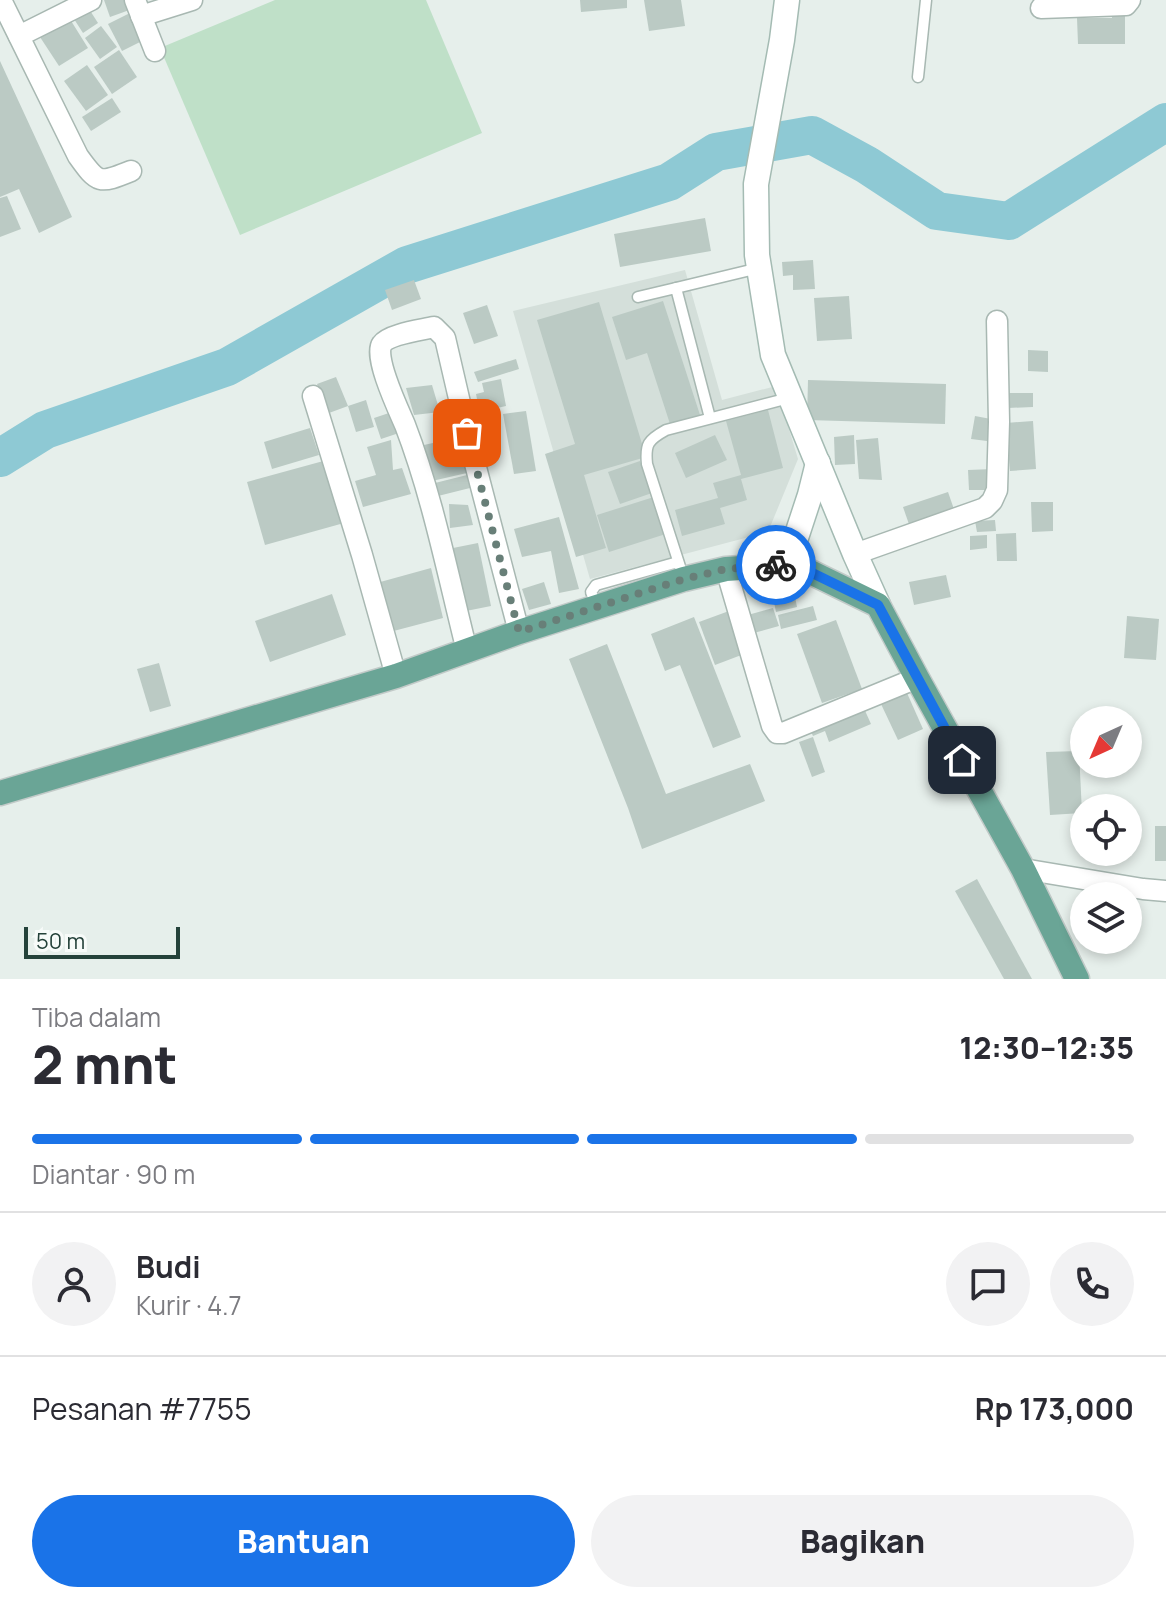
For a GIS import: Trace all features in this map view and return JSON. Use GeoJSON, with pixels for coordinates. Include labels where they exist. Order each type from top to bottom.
{"type":"FeatureCollection","features":[{"type":"Feature","properties":{"kind":"main road"},"geometry":{"type":"LineString","coordinates":[[787,0],[756,184],[757,255],[773,355],[878,605],[1023,869],[1077,979]]}},
{"type":"Feature","properties":{"kind":"main road"},"geometry":{"type":"LineString","coordinates":[[787,565],[818,463]]}},
{"type":"Feature","properties":{"kind":"main road"},"geometry":{"type":"LineString","coordinates":[[0,793],[396,676],[597,607],[681,571],[787,565],[826,578],[878,605]]}},
{"type":"Feature","properties":{"kind":"street"},"geometry":{"type":"LineString","coordinates":[[1,0],[78,156],[88,170],[95,178],[107,181],[131,171]]}},
{"type":"Feature","properties":{"kind":"street"},"geometry":{"type":"LineString","coordinates":[[19,36],[91,0]]}},
{"type":"Feature","properties":{"kind":"street"},"geometry":{"type":"LineString","coordinates":[[155,51],[138,8],[192,0]]}},
{"type":"Feature","properties":{"kind":"street"},"geometry":{"type":"LineString","coordinates":[[1041,8],[1126,5],[1130,0]]}},
{"type":"Feature","properties":{"kind":"street"},"geometry":{"type":"LineString","coordinates":[[855,554],[985,508],[994,498],[997,490],[999,422],[997,321]]}},
{"type":"Feature","properties":{"kind":"street"},"geometry":{"type":"LineString","coordinates":[[467,651],[432,513],[381,358],[382,344],[392,337],[434,327],[445,338],[519,632]]}},
{"type":"Feature","properties":{"kind":"street"},"geometry":{"type":"LineString","coordinates":[[313,396],[396,676]]}},
{"type":"Feature","properties":{"kind":"street"},"geometry":{"type":"LineString","coordinates":[[726,569],[772,726],[777,733],[917,678]]}},
{"type":"Feature","properties":{"kind":"street"},"geometry":{"type":"LineString","coordinates":[[1023,869],[1166,891]]}},
{"type":"Feature","properties":{"kind":"lane"},"geometry":{"type":"LineString","coordinates":[[918,77],[926,0]]}},
{"type":"Feature","properties":{"kind":"lane"},"geometry":{"type":"LineString","coordinates":[[638,297],[759,268]]}},
{"type":"Feature","properties":{"kind":"lane"},"geometry":{"type":"LineString","coordinates":[[676,288],[710,418]]}},
{"type":"Feature","properties":{"kind":"lane"},"geometry":{"type":"LineString","coordinates":[[681,571],[647,464],[646,448],[649,442],[666,430],[791,398]]}},
{"type":"Feature","properties":{"kind":"shaded area"},"geometry":{"type":"Polygon","coordinates":[[[685,270],[722,400],[776,386],[798,459],[768,532],[590,579],[513,311],[685,270]]]}},
{"type":"Feature","properties":{"kind":"green space"},"geometry":{"type":"Polygon","coordinates":[[[275,0],[426,0],[482,133],[240,235],[160,48],[275,0]]]}},
{"type":"Feature","properties":{"kind":"building"},"geometry":{"type":"Polygon","coordinates":[[[104,0],[132,0],[135,8],[110,17],[104,0]]]}},
{"type":"Feature","properties":{"kind":"building"},"geometry":{"type":"Polygon","coordinates":[[[580,0],[627,0],[627,8],[581,12],[580,0]]]}},
{"type":"Feature","properties":{"kind":"building"},"geometry":{"type":"Polygon","coordinates":[[[644,0],[681,0],[685,26],[649,31],[644,0]]]}},
{"type":"Feature","properties":{"kind":"building"},"geometry":{"type":"Polygon","coordinates":[[[89,9],[98,23],[83,33],[74,19],[89,9]]]}},
{"type":"Feature","properties":{"kind":"building"},"geometry":{"type":"Polygon","coordinates":[[[1112,10],[1125,10],[1125,44],[1078,44],[1077,18],[1112,18],[1112,10]]]}},
{"type":"Feature","properties":{"kind":"building"},"geometry":{"type":"Polygon","coordinates":[[[134,11],[148,38],[122,51],[108,24],[134,11]]]}},
{"type":"Feature","properties":{"kind":"building"},"geometry":{"type":"Polygon","coordinates":[[[68,16],[88,48],[59,66],[38,34],[68,16]]]}},
{"type":"Feature","properties":{"kind":"building"},"geometry":{"type":"Polygon","coordinates":[[[101,26],[117,47],[100,59],[85,38],[101,26]]]}},
{"type":"Feature","properties":{"kind":"building"},"geometry":{"type":"Polygon","coordinates":[[[119,50],[137,77],[112,94],[94,67],[119,50]]]}},
{"type":"Feature","properties":{"kind":"building"},"geometry":{"type":"Polygon","coordinates":[[[0,61],[72,217],[39,233],[19,189],[0,197],[0,61]]]}},
{"type":"Feature","properties":{"kind":"building"},"geometry":{"type":"Polygon","coordinates":[[[87,65],[108,95],[86,111],[64,81],[87,65]]]}},
{"type":"Feature","properties":{"kind":"building"},"geometry":{"type":"Polygon","coordinates":[[[112,98],[121,112],[91,131],[82,117],[112,98]]]}},
{"type":"Feature","properties":{"kind":"building"},"geometry":{"type":"Polygon","coordinates":[[[7,196],[21,229],[0,237],[0,198],[7,196]]]}},
{"type":"Feature","properties":{"kind":"building"},"geometry":{"type":"Polygon","coordinates":[[[705,218],[711,251],[620,267],[614,234],[705,218]]]}},
{"type":"Feature","properties":{"kind":"building"},"geometry":{"type":"Polygon","coordinates":[[[813,260],[815,289],[793,290],[793,275],[783,276],[782,262],[813,260]]]}},
{"type":"Feature","properties":{"kind":"building"},"geometry":{"type":"Polygon","coordinates":[[[414,280],[421,299],[392,310],[385,290],[414,280]]]}},
{"type":"Feature","properties":{"kind":"building"},"geometry":{"type":"Polygon","coordinates":[[[849,296],[852,339],[817,341],[814,298],[849,296]]]}},
{"type":"Feature","properties":{"kind":"building"},"geometry":{"type":"Polygon","coordinates":[[[663,301],[700,415],[670,424],[647,353],[626,360],[612,317],[663,301]]]}},
{"type":"Feature","properties":{"kind":"building"},"geometry":{"type":"Polygon","coordinates":[[[599,302],[646,457],[584,475],[606,548],[576,557],[545,454],[575,444],[537,320],[599,302]]]}},
{"type":"Feature","properties":{"kind":"building"},"geometry":{"type":"Polygon","coordinates":[[[487,305],[498,336],[474,344],[463,313],[487,305]]]}},
{"type":"Feature","properties":{"kind":"building"},"geometry":{"type":"Polygon","coordinates":[[[1028,350],[1048,351],[1048,372],[1028,371],[1028,350]]]}},
{"type":"Feature","properties":{"kind":"building"},"geometry":{"type":"Polygon","coordinates":[[[516,359],[519,369],[478,382],[474,372],[516,359]]]}},
{"type":"Feature","properties":{"kind":"building"},"geometry":{"type":"Polygon","coordinates":[[[336,377],[348,406],[329,413],[317,384],[336,377]]]}},
{"type":"Feature","properties":{"kind":"building"},"geometry":{"type":"Polygon","coordinates":[[[501,379],[506,406],[488,410],[487,402],[478,404],[476,394],[484,392],[482,383],[501,379]]]}},
{"type":"Feature","properties":{"kind":"building"},"geometry":{"type":"Polygon","coordinates":[[[808,380],[946,384],[945,424],[807,420],[808,380]]]}},
{"type":"Feature","properties":{"kind":"building"},"geometry":{"type":"Polygon","coordinates":[[[432,385],[440,412],[414,415],[406,388],[432,385]]]}},
{"type":"Feature","properties":{"kind":"building"},"geometry":{"type":"Polygon","coordinates":[[[1008,393],[1033,393],[1033,407],[1008,408],[1008,393]]]}},
{"type":"Feature","properties":{"kind":"building"},"geometry":{"type":"Polygon","coordinates":[[[366,400],[374,427],[356,432],[348,406],[366,400]]]}},
{"type":"Feature","properties":{"kind":"building"},"geometry":{"type":"Polygon","coordinates":[[[768,410],[783,468],[741,479],[747,500],[720,508],[725,524],[682,536],[675,510],[718,498],[713,483],[741,475],[726,421],[768,410]]]}},
{"type":"Feature","properties":{"kind":"building"},"geometry":{"type":"Polygon","coordinates":[[[526,411],[536,471],[514,474],[503,414],[526,411]]]}},
{"type":"Feature","properties":{"kind":"building"},"geometry":{"type":"Polygon","coordinates":[[[392,412],[399,433],[381,439],[374,418],[392,412]]]}},
{"type":"Feature","properties":{"kind":"building"},"geometry":{"type":"Polygon","coordinates":[[[975,416],[991,419],[987,441],[971,439],[975,416]]]}},
{"type":"Feature","properties":{"kind":"building"},"geometry":{"type":"Polygon","coordinates":[[[1033,421],[1036,469],[1010,471],[1006,423],[1033,421]]]}},
{"type":"Feature","properties":{"kind":"building"},"geometry":{"type":"Polygon","coordinates":[[[310,428],[319,455],[272,469],[264,442],[310,428]]]}},
{"type":"Feature","properties":{"kind":"building"},"geometry":{"type":"Polygon","coordinates":[[[715,435],[727,460],[686,478],[675,453],[715,435]]]}},
{"type":"Feature","properties":{"kind":"building"},"geometry":{"type":"Polygon","coordinates":[[[854,435],[855,464],[835,465],[834,437],[854,435]]]}},
{"type":"Feature","properties":{"kind":"building"},"geometry":{"type":"Polygon","coordinates":[[[459,437],[467,473],[432,481],[424,445],[459,437]]]}},
{"type":"Feature","properties":{"kind":"building"},"geometry":{"type":"Polygon","coordinates":[[[878,438],[882,480],[859,479],[856,440],[878,438]]]}},
{"type":"Feature","properties":{"kind":"building"},"geometry":{"type":"Polygon","coordinates":[[[391,440],[393,470],[402,468],[411,494],[363,507],[355,481],[376,475],[367,447],[391,440]]]}},
{"type":"Feature","properties":{"kind":"building"},"geometry":{"type":"Polygon","coordinates":[[[327,460],[344,523],[265,545],[247,482],[327,460]]]}},
{"type":"Feature","properties":{"kind":"building"},"geometry":{"type":"Polygon","coordinates":[[[640,461],[652,493],[620,504],[608,472],[640,461]]]}},
{"type":"Feature","properties":{"kind":"building"},"geometry":{"type":"Polygon","coordinates":[[[993,469],[993,490],[969,490],[968,470],[993,469]]]}},
{"type":"Feature","properties":{"kind":"building"},"geometry":{"type":"Polygon","coordinates":[[[475,473],[478,486],[434,497],[431,484],[475,473]]]}},
{"type":"Feature","properties":{"kind":"building"},"geometry":{"type":"Polygon","coordinates":[[[948,492],[956,515],[911,530],[903,507],[948,492]]]}},
{"type":"Feature","properties":{"kind":"building"},"geometry":{"type":"Polygon","coordinates":[[[657,496],[669,533],[609,552],[597,515],[657,496]]]}},
{"type":"Feature","properties":{"kind":"building"},"geometry":{"type":"Polygon","coordinates":[[[1031,502],[1053,502],[1053,531],[1032,532],[1031,502]]]}},
{"type":"Feature","properties":{"kind":"building"},"geometry":{"type":"Polygon","coordinates":[[[449,504],[468,505],[473,525],[450,528],[449,504]]]}},
{"type":"Feature","properties":{"kind":"building"},"geometry":{"type":"Polygon","coordinates":[[[559,517],[579,589],[559,593],[551,551],[522,557],[514,529],[559,517]]]}},
{"type":"Feature","properties":{"kind":"building"},"geometry":{"type":"Polygon","coordinates":[[[995,520],[996,531],[977,532],[975,521],[995,520]]]}},
{"type":"Feature","properties":{"kind":"building"},"geometry":{"type":"Polygon","coordinates":[[[1016,533],[1017,561],[997,561],[996,534],[1016,533]]]}},
{"type":"Feature","properties":{"kind":"building"},"geometry":{"type":"Polygon","coordinates":[[[987,535],[987,548],[970,550],[970,536],[987,535]]]}},
{"type":"Feature","properties":{"kind":"building"},"geometry":{"type":"Polygon","coordinates":[[[478,543],[491,606],[466,611],[453,548],[478,543]]]}},
{"type":"Feature","properties":{"kind":"building"},"geometry":{"type":"Polygon","coordinates":[[[431,568],[443,618],[386,633],[373,584],[431,568]]]}},
{"type":"Feature","properties":{"kind":"building"},"geometry":{"type":"Polygon","coordinates":[[[946,575],[951,597],[914,605],[909,582],[946,575]]]}},
{"type":"Feature","properties":{"kind":"building"},"geometry":{"type":"Polygon","coordinates":[[[544,582],[551,604],[529,610],[522,589],[544,582]]]}},
{"type":"Feature","properties":{"kind":"building"},"geometry":{"type":"Polygon","coordinates":[[[794,592],[797,607],[776,612],[773,597],[794,592]]]}},
{"type":"Feature","properties":{"kind":"building"},"geometry":{"type":"Polygon","coordinates":[[[332,594],[346,635],[270,662],[255,621],[332,594]]]}},
{"type":"Feature","properties":{"kind":"building"},"geometry":{"type":"Polygon","coordinates":[[[813,606],[817,620],[781,629],[778,615],[813,606]]]}},
{"type":"Feature","properties":{"kind":"building"},"geometry":{"type":"Polygon","coordinates":[[[773,608],[779,626],[750,634],[744,616],[773,608]]]}},
{"type":"Feature","properties":{"kind":"building"},"geometry":{"type":"Polygon","coordinates":[[[729,611],[744,654],[715,665],[699,622],[729,611]]]}},
{"type":"Feature","properties":{"kind":"building"},"geometry":{"type":"Polygon","coordinates":[[[1127,616],[1159,619],[1156,660],[1124,658],[1127,616]]]}},
{"type":"Feature","properties":{"kind":"building"},"geometry":{"type":"Polygon","coordinates":[[[694,617],[741,737],[713,748],[680,665],[665,671],[651,634],[694,617]]]}},
{"type":"Feature","properties":{"kind":"building"},"geometry":{"type":"Polygon","coordinates":[[[836,620],[862,689],[822,703],[797,634],[836,620]]]}},
{"type":"Feature","properties":{"kind":"building"},"geometry":{"type":"Polygon","coordinates":[[[607,644],[666,794],[750,764],[765,801],[642,849],[569,659],[607,644]]]}},
{"type":"Feature","properties":{"kind":"building"},"geometry":{"type":"Polygon","coordinates":[[[159,663],[171,706],[150,712],[137,669],[159,663]]]}},
{"type":"Feature","properties":{"kind":"building"},"geometry":{"type":"Polygon","coordinates":[[[907,693],[923,729],[898,740],[881,704],[907,693]]]}},
{"type":"Feature","properties":{"kind":"building"},"geometry":{"type":"Polygon","coordinates":[[[862,704],[871,724],[829,742],[825,731],[813,736],[809,727],[862,704]]]}},
{"type":"Feature","properties":{"kind":"building"},"geometry":{"type":"Polygon","coordinates":[[[813,737],[825,772],[812,777],[799,742],[813,737]]]}},
{"type":"Feature","properties":{"kind":"building"},"geometry":{"type":"Polygon","coordinates":[[[1070,751],[1070,778],[1080,778],[1081,794],[1070,794],[1070,814],[1050,815],[1046,752],[1070,751]]]}},
{"type":"Feature","properties":{"kind":"building"},"geometry":{"type":"Polygon","coordinates":[[[1155,826],[1166,826],[1166,861],[1155,861],[1155,826]]]}},
{"type":"Feature","properties":{"kind":"building"},"geometry":{"type":"Polygon","coordinates":[[[977,879],[1032,979],[1004,979],[955,891],[977,879]]]}},
{"type":"Feature","properties":{"kind":"waterway"},"geometry":{"type":"LineString","coordinates":[[0,458],[45,430],[227,367],[407,265],[669,182],[716,152],[812,135],[867,165],[937,211],[1009,221],[1166,122]]}},
{"type":"Feature","properties":{"kind":"way so far"},"geometry":{"type":"LineString","coordinates":[[467,433],[519,632],[684,579],[726,569],[776,565]]}},
{"type":"Feature","properties":{"kind":"route"},"geometry":{"type":"LineString","coordinates":[[776,565],[802,568],[878,605],[962,760]]}}]}
